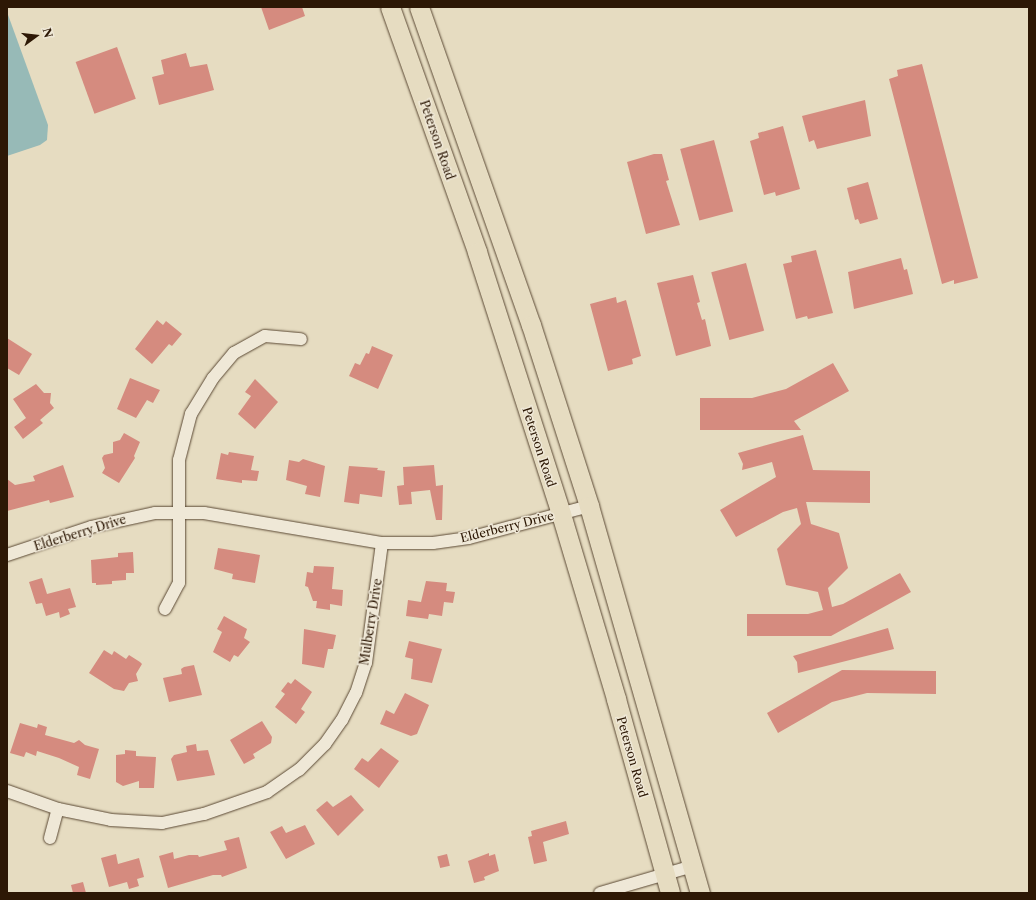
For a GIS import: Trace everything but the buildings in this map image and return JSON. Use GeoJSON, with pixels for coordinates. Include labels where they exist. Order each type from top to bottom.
{"type":"FeatureCollection","features":[{"type":"Feature","properties":{"kind":"main road","name":"Peterson Road"},"geometry":{"type":"LineString","coordinates":[[390,7],[477,252],[561,514],[668,884]]}},
{"type":"Feature","properties":{"kind":"main road"},"geometry":{"type":"LineString","coordinates":[[419,7],[531,325],[589,506],[700,893]]}},
{"type":"Feature","properties":{"kind":"street"},"geometry":{"type":"LineString","coordinates":[[165,609],[178,583],[179,460],[183,435],[191,414],[213,378],[234,353],[255,340],[265,336],[301,339]]}},
{"type":"Feature","properties":{"kind":"street","name":"Elderberry Drive"},"geometry":{"type":"LineString","coordinates":[[382,543],[433,543],[469,538],[589,506]]}},
{"type":"Feature","properties":{"kind":"street","name":"Elderberry Drive"},"geometry":{"type":"LineString","coordinates":[[7,556],[127,518],[155,513],[178,513]]}},
{"type":"Feature","properties":{"kind":"street"},"geometry":{"type":"LineString","coordinates":[[178,513],[204,513],[382,543]]}},
{"type":"Feature","properties":{"kind":"street","name":"Mulberry Drive"},"geometry":{"type":"LineString","coordinates":[[7,791],[58,809],[111,820],[162,823],[236,805],[267,792],[299,770],[325,744],[342,720],[356,693],[366,663],[382,543]]}},
{"type":"Feature","properties":{"kind":"street"},"geometry":{"type":"LineString","coordinates":[[50,838],[58,809]]}},
{"type":"Feature","properties":{"kind":"street"},"geometry":{"type":"LineString","coordinates":[[600,893],[668,884],[693,866]]}},
{"type":"Feature","properties":{"kind":"water"},"geometry":{"type":"Polygon","coordinates":[[[7,12],[48,125],[47,140],[40,145],[7,156],[7,12]]]}}]}
